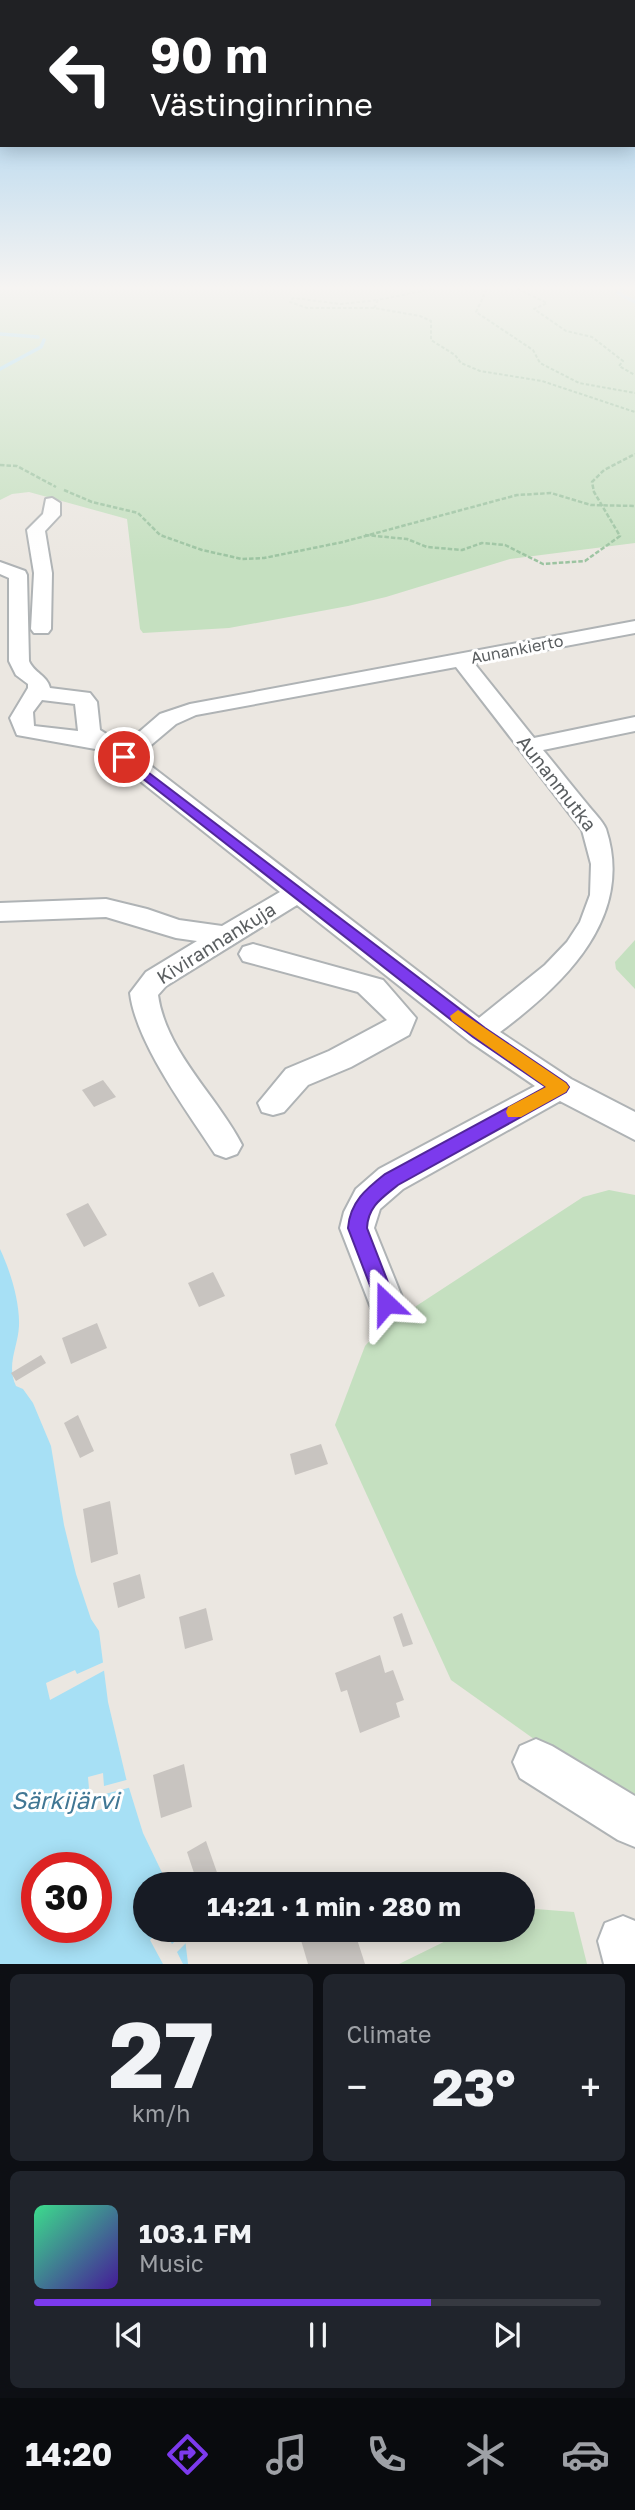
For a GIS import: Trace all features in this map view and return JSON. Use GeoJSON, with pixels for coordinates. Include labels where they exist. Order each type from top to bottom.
{"type":"FeatureCollection","features":[{"type":"Feature","properties":{"kind":"street"},"geometry":{"type":"LineString","coordinates":[[41,629],[43,573],[36,530],[51,515],[52,503]]}},
{"type":"Feature","properties":{"kind":"street"},"geometry":{"type":"LineString","coordinates":[[0,567],[17,573],[19,661],[23,671],[38,682],[37,693],[22,709],[20,720],[25,730],[38,734],[98,740]]}},
{"type":"Feature","properties":{"kind":"street"},"geometry":{"type":"LineString","coordinates":[[18,592],[43,573]]}},
{"type":"Feature","properties":{"kind":"street","name":"Aunankierto"},"geometry":{"type":"LineString","coordinates":[[124,757],[163,722],[181,713],[635,627]]}},
{"type":"Feature","properties":{"kind":"street","name":"Aunanmutka"},"geometry":{"type":"LineString","coordinates":[[461,660],[594,829],[603,844],[610,887],[608,908],[601,925],[574,961],[479,1033]]}},
{"type":"Feature","properties":{"kind":"street"},"geometry":{"type":"LineString","coordinates":[[37,693],[82,698],[86,702],[89,732],[98,740],[124,757],[479,1033],[560,1087],[635,1127]]}},
{"type":"Feature","properties":{"kind":"street"},"geometry":{"type":"LineString","coordinates":[[528,746],[635,724]]}},
{"type":"Feature","properties":{"kind":"street"},"geometry":{"type":"LineString","coordinates":[[0,890],[40,911]]}},
{"type":"Feature","properties":{"kind":"street","name":"Kivirannankuja"},"geometry":{"type":"LineString","coordinates":[[226,1145],[170,1057],[143,999],[150,983],[297,893]]}},
{"type":"Feature","properties":{"kind":"street"},"geometry":{"type":"LineString","coordinates":[[0,912],[106,908],[138,915],[176,929],[226,936]]}},
{"type":"Feature","properties":{"kind":"street"},"geometry":{"type":"LineString","coordinates":[[340,977],[329,967],[332,959],[367,946]]}},
{"type":"Feature","properties":{"kind":"street"},"geometry":{"type":"LineString","coordinates":[[253,954],[373,988],[399,1013],[402,1023],[400,1027],[340,1059],[297,1077],[273,1103]]}},
{"type":"Feature","properties":{"kind":"street"},"geometry":{"type":"LineString","coordinates":[[386,1303],[357,1228],[358,1216],[368,1199],[391,1179],[560,1087]]}},
{"type":"Feature","properties":{"kind":"street"},"geometry":{"type":"LineString","coordinates":[[536,1762],[635,1823]]}},
{"type":"Feature","properties":{"kind":"path"},"geometry":{"type":"LineString","coordinates":[[540,381],[635,411]]}},
{"type":"Feature","properties":{"kind":"path"},"geometry":{"type":"LineString","coordinates":[[574,381],[635,393]]}},
{"type":"Feature","properties":{"kind":"path"},"geometry":{"type":"LineString","coordinates":[[364,535],[407,539],[427,547],[462,550],[482,543],[505,545],[543,564],[585,561],[620,536],[594,492],[592,482],[635,454]]}},
{"type":"Feature","properties":{"kind":"path"},"geometry":{"type":"LineString","coordinates":[[0,465],[17,466],[92,502],[132,510],[160,535],[233,558],[264,558],[517,495],[551,493],[602,506],[635,506]]}},
{"type":"Feature","properties":{"kind":"green space"},"geometry":{"type":"Polygon","coordinates":[[[0,381],[635,381],[635,543],[510,559],[348,606],[229,628],[143,633],[140,629],[127,519],[29,492],[12,494],[0,500],[0,381]]]}},
{"type":"Feature","properties":{"kind":"green space"},"geometry":{"type":"Polygon","coordinates":[[[635,940],[635,989],[616,969],[615,962],[635,940]]]}},
{"type":"Feature","properties":{"kind":"green space"},"geometry":{"type":"Polygon","coordinates":[[[609,1190],[635,1195],[635,1811],[451,1680],[335,1425],[365,1346],[378,1331],[583,1197],[609,1190]]]}},
{"type":"Feature","properties":{"kind":"green space"},"geometry":{"type":"Polygon","coordinates":[[[535,1909],[574,1912],[587,1964],[399,1964],[444,1942],[535,1942],[535,1909]]]}},
{"type":"Feature","properties":{"kind":"water","name":"Särkijärvi"},"geometry":{"type":"Polygon","coordinates":[[[0,1249],[14,1286],[18,1307],[13,1378],[16,1386],[23,1389],[33,1403],[51,1446],[64,1525],[76,1574],[91,1619],[99,1631],[108,1702],[126,1778],[143,1833],[162,1872],[133,1872],[133,1942],[185,1942],[188,1964],[0,1964],[0,1249]]]}},
{"type":"Feature","properties":{"kind":"pier"},"geometry":{"type":"Polygon","coordinates":[[[104,1662],[107,1669],[50,1700],[46,1683],[75,1670],[77,1674],[104,1662]]]}},
{"type":"Feature","properties":{"kind":"pier"},"geometry":{"type":"Polygon","coordinates":[[[103,1773],[104,1786],[130,1779],[132,1787],[105,1794],[106,1808],[91,1812],[88,1777],[103,1773]]]}},
{"type":"Feature","properties":{"kind":"pier"},"geometry":{"type":"Polygon","coordinates":[[[151,1942],[187,1942],[177,1952],[183,1964],[163,1964],[151,1942]]]}},
{"type":"Feature","properties":{"kind":"building"},"geometry":{"type":"Polygon","coordinates":[[[103,1080],[116,1097],[94,1107],[82,1090],[103,1080]]]}},
{"type":"Feature","properties":{"kind":"building"},"geometry":{"type":"Polygon","coordinates":[[[88,1203],[107,1235],[84,1247],[66,1214],[88,1203]]]}},
{"type":"Feature","properties":{"kind":"building"},"geometry":{"type":"Polygon","coordinates":[[[213,1272],[225,1296],[199,1307],[188,1283],[213,1272]]]}},
{"type":"Feature","properties":{"kind":"building"},"geometry":{"type":"Polygon","coordinates":[[[97,1323],[107,1348],[71,1364],[62,1338],[97,1323]]]}},
{"type":"Feature","properties":{"kind":"building"},"geometry":{"type":"Polygon","coordinates":[[[41,1355],[46,1363],[16,1381],[11,1373],[41,1355]]]}},
{"type":"Feature","properties":{"kind":"building"},"geometry":{"type":"Polygon","coordinates":[[[78,1415],[94,1451],[80,1458],[64,1423],[78,1415]]]}},
{"type":"Feature","properties":{"kind":"building"},"geometry":{"type":"Polygon","coordinates":[[[321,1444],[328,1464],[295,1475],[290,1454],[321,1444]]]}},
{"type":"Feature","properties":{"kind":"building"},"geometry":{"type":"Polygon","coordinates":[[[110,1501],[118,1554],[91,1563],[83,1509],[110,1501]]]}},
{"type":"Feature","properties":{"kind":"building"},"geometry":{"type":"Polygon","coordinates":[[[140,1574],[145,1598],[118,1608],[113,1583],[140,1574]]]}},
{"type":"Feature","properties":{"kind":"building"},"geometry":{"type":"Polygon","coordinates":[[[206,1608],[213,1640],[185,1649],[179,1617],[206,1608]]]}},
{"type":"Feature","properties":{"kind":"building"},"geometry":{"type":"Polygon","coordinates":[[[402,1613],[413,1644],[403,1647],[393,1617],[402,1613]]]}},
{"type":"Feature","properties":{"kind":"building"},"geometry":{"type":"Polygon","coordinates":[[[380,1655],[385,1673],[393,1670],[404,1700],[396,1703],[400,1717],[360,1733],[347,1690],[341,1692],[335,1673],[380,1655]]]}},
{"type":"Feature","properties":{"kind":"building"},"geometry":{"type":"Polygon","coordinates":[[[184,1764],[192,1807],[161,1818],[153,1775],[184,1764]]]}},
{"type":"Feature","properties":{"kind":"building"},"geometry":{"type":"Polygon","coordinates":[[[206,1841],[217,1872],[194,1872],[187,1852],[206,1841]]]}},
{"type":"Feature","properties":{"kind":"building"},"geometry":{"type":"Polygon","coordinates":[[[302,1942],[358,1942],[365,1964],[308,1964],[302,1942]]]}},
{"type":"Feature","properties":{"kind":"slow traffic"},"geometry":{"type":"LineString","coordinates":[[458,1016],[560,1087],[515,1112]]}},
{"type":"Feature","properties":{"kind":"route"},"geometry":{"type":"LineString","coordinates":[[124,757],[479,1033],[560,1087],[391,1179],[368,1199],[358,1216],[357,1228],[386,1303]]}}]}
